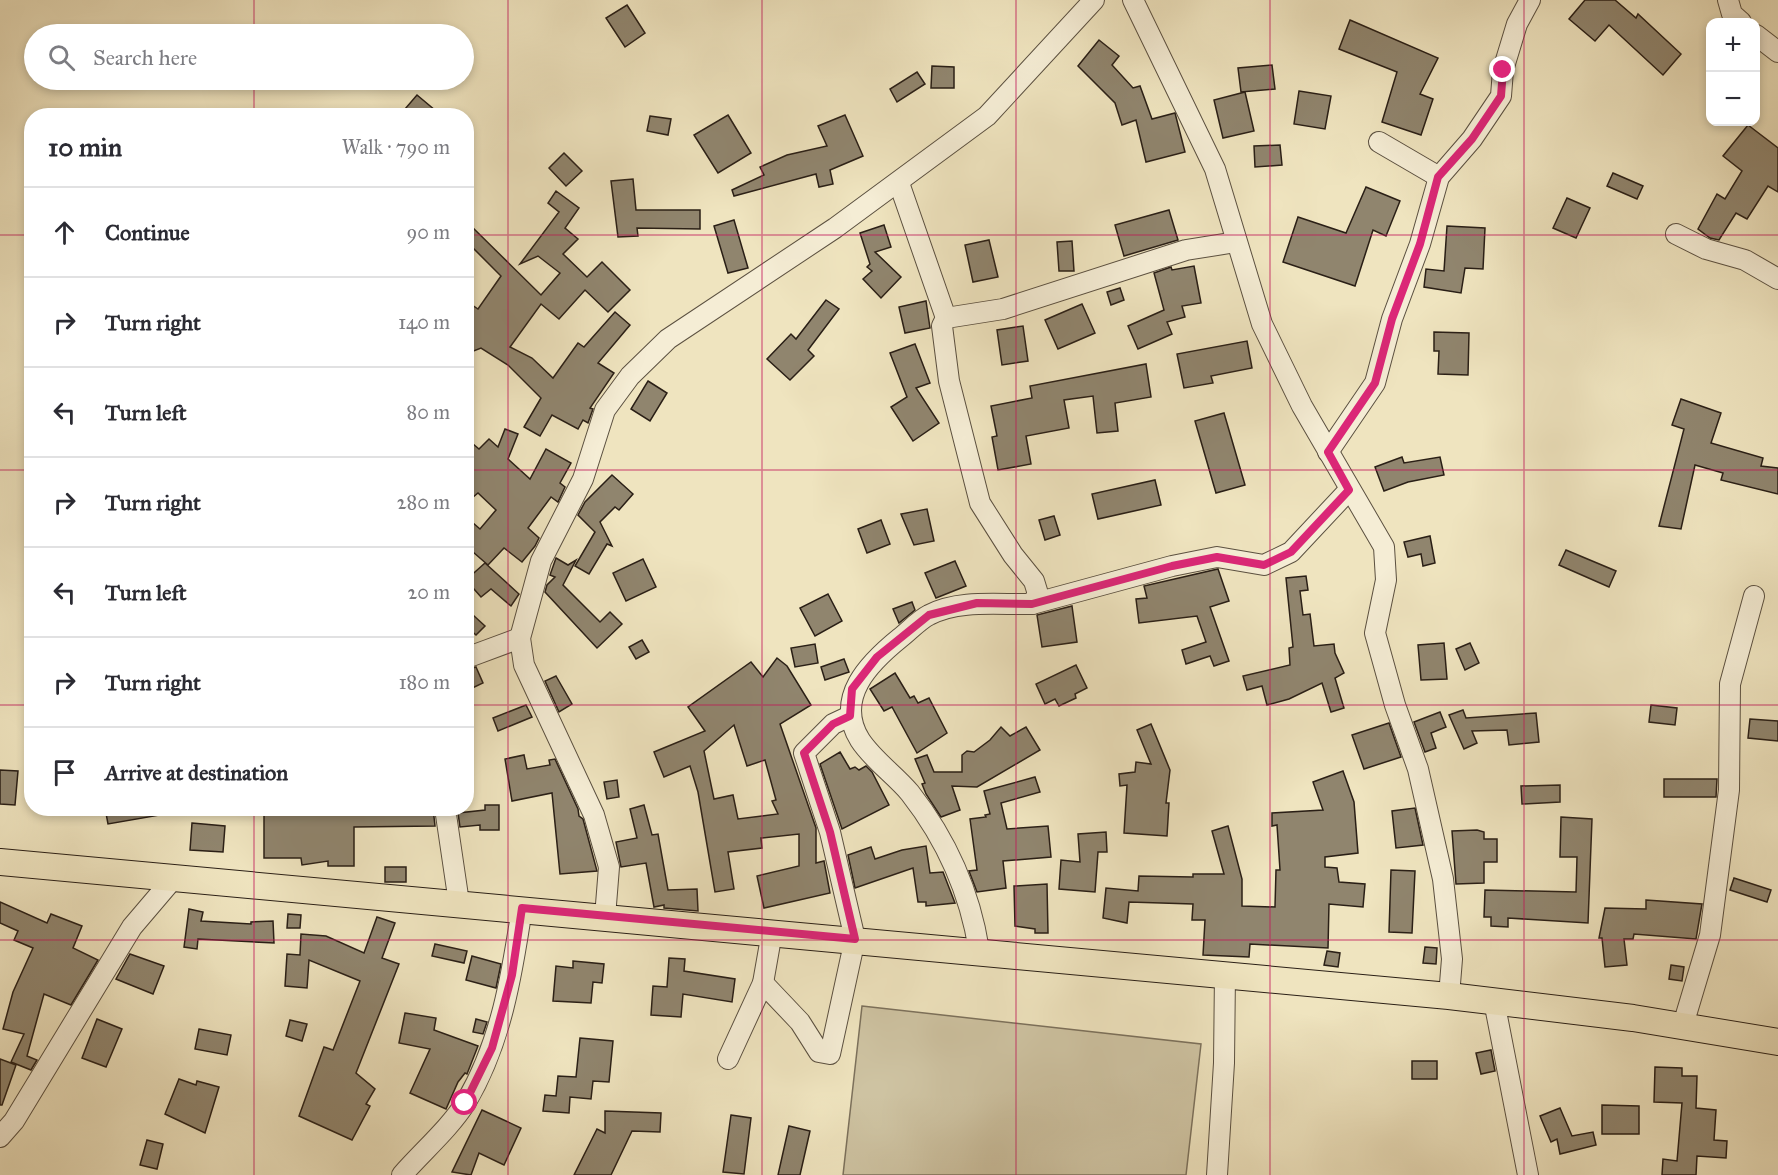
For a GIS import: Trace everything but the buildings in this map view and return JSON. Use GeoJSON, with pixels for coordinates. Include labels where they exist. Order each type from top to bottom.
{"type":"FeatureCollection","features":[{"type":"Feature","properties":{"kind":"main road"},"geometry":{"type":"LineString","coordinates":[[0,862],[172,880],[522,908],[1225,973],[1494,1001],[1683,1025],[1778,1042]]}},
{"type":"Feature","properties":{"kind":"street"},"geometry":{"type":"LineString","coordinates":[[605,917],[609,867],[594,815],[524,665],[520,638],[541,561],[584,479],[605,410],[630,376],[668,339],[899,183],[987,116],[1094,0]]}},
{"type":"Feature","properties":{"kind":"street"},"geometry":{"type":"LineString","coordinates":[[1133,0],[1215,170],[1262,324],[1328,452],[1383,548],[1386,580],[1377,610],[1375,633],[1395,705],[1418,769],[1443,879],[1452,959],[1449,996]]}},
{"type":"Feature","properties":{"kind":"street"},"geometry":{"type":"LineString","coordinates":[[1328,452],[1375,383],[1392,319],[1420,244],[1438,177],[1472,139],[1501,96],[1503,70],[1517,24],[1530,0]]}},
{"type":"Feature","properties":{"kind":"street"},"geometry":{"type":"LineString","coordinates":[[1728,0],[1732,14],[1736,18]]}},
{"type":"Feature","properties":{"kind":"street"},"geometry":{"type":"LineString","coordinates":[[1760,39],[1778,52]]}},
{"type":"Feature","properties":{"kind":"street"},"geometry":{"type":"LineString","coordinates":[[1379,142],[1438,177]]}},
{"type":"Feature","properties":{"kind":"street"},"geometry":{"type":"LineString","coordinates":[[899,183],[946,318],[942,326],[949,381],[980,503],[1013,555],[1034,581],[1038,594],[1032,604]]}},
{"type":"Feature","properties":{"kind":"street"},"geometry":{"type":"LineString","coordinates":[[1676,234],[1706,249],[1745,260],[1778,279]]}},
{"type":"Feature","properties":{"kind":"street"},"geometry":{"type":"LineString","coordinates":[[946,318],[1003,309],[1186,250],[1236,242]]}},
{"type":"Feature","properties":{"kind":"street"},"geometry":{"type":"LineString","coordinates":[[978,950],[974,919],[948,849],[910,794],[860,740],[850,716],[852,689],[877,657],[929,615],[977,603],[1032,604],[1172,566],[1217,557],[1264,565],[1291,552],[1349,490]]}},
{"type":"Feature","properties":{"kind":"street"},"geometry":{"type":"LineString","coordinates":[[1683,1025],[1710,935],[1729,790],[1730,684],[1754,596]]}},
{"type":"Feature","properties":{"kind":"street"},"geometry":{"type":"LineString","coordinates":[[474,655],[520,638]]}},
{"type":"Feature","properties":{"kind":"street"},"geometry":{"type":"LineString","coordinates":[[763,984],[800,1022],[819,1052],[830,1054],[855,939],[830,832],[804,753],[833,724],[850,716]]}},
{"type":"Feature","properties":{"kind":"street"},"geometry":{"type":"LineString","coordinates":[[446,816],[459,903]]}},
{"type":"Feature","properties":{"kind":"street"},"geometry":{"type":"LineString","coordinates":[[0,1137],[14,1121],[132,927],[172,880]]}},
{"type":"Feature","properties":{"kind":"street"},"geometry":{"type":"LineString","coordinates":[[402,1175],[465,1103],[492,1048],[512,975],[522,908]]}},
{"type":"Feature","properties":{"kind":"street"},"geometry":{"type":"LineString","coordinates":[[728,1059],[763,984],[772,932]]}},
{"type":"Feature","properties":{"kind":"street"},"geometry":{"type":"LineString","coordinates":[[1217,1175],[1224,1064],[1225,973]]}},
{"type":"Feature","properties":{"kind":"street"},"geometry":{"type":"LineString","coordinates":[[1494,1001],[1528,1175]]}},
{"type":"Feature","properties":{"kind":"shaded area"},"geometry":{"type":"Polygon","coordinates":[[[862,1006],[1201,1044],[1186,1175],[843,1175],[862,1006]]]}},
{"type":"Feature","properties":{"kind":"route"},"geometry":{"type":"LineString","coordinates":[[465,1103],[492,1048],[512,975],[522,908],[855,939],[830,832],[804,753],[833,724],[850,716],[852,689],[877,657],[929,615],[977,603],[1032,604],[1172,566],[1217,557],[1264,565],[1291,552],[1349,490],[1328,452],[1375,383],[1392,319],[1420,244],[1438,177],[1472,139],[1501,96],[1503,70]]}}]}
